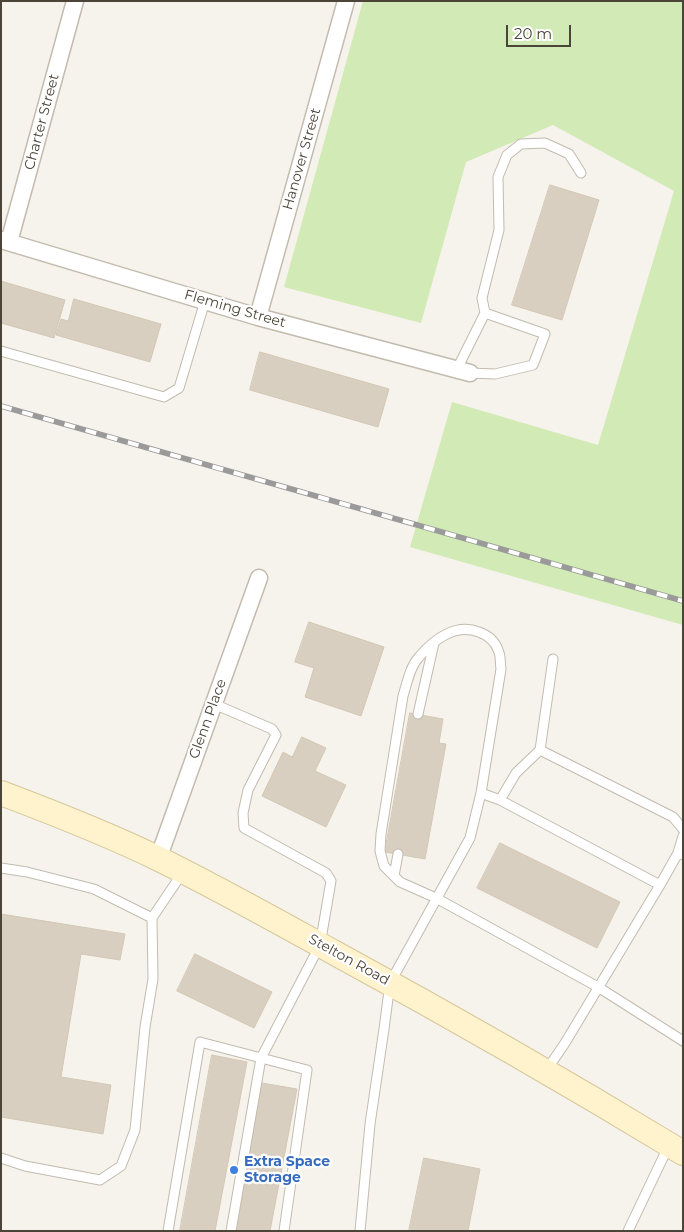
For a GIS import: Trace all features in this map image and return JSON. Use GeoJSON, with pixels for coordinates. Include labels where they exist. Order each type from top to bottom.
{"type":"FeatureCollection","features":[{"type":"Feature","properties":{"kind":"main road","name":"Stelton Road"},"geometry":{"type":"LineString","coordinates":[[1,793],[39,807],[158,859],[183,872],[390,983],[546,1071],[676,1149]]}},
{"type":"Feature","properties":{"kind":"street","name":"Charter Street"},"geometry":{"type":"LineString","coordinates":[[5,241],[75,1]]}},
{"type":"Feature","properties":{"kind":"street","name":"Hanover Street"},"geometry":{"type":"LineString","coordinates":[[258,317],[346,1]]}},
{"type":"Feature","properties":{"kind":"street","name":"Fleming Street"},"geometry":{"type":"LineString","coordinates":[[5,241],[258,317],[463,371]]}},
{"type":"Feature","properties":{"kind":"street","name":"Glenn Place"},"geometry":{"type":"LineString","coordinates":[[158,859],[259,578]]}},
{"type":"Feature","properties":{"kind":"lane"},"geometry":{"type":"LineString","coordinates":[[485,313],[545,334],[533,365],[495,374],[463,371],[485,313],[482,298],[498,230],[498,177],[508,155],[522,144],[545,143],[569,154],[581,173]]}},
{"type":"Feature","properties":{"kind":"lane"},"geometry":{"type":"LineString","coordinates":[[1,351],[164,397],[179,388],[205,301]]}},
{"type":"Feature","properties":{"kind":"lane"},"geometry":{"type":"LineString","coordinates":[[360,1231],[370,1124],[390,983],[436,898],[470,838],[481,793],[501,669],[498,650],[488,635],[470,628],[454,630],[434,642],[418,658],[409,676],[403,696],[380,851],[384,866],[400,882],[436,898],[598,987],[683,1041]]}},
{"type":"Feature","properties":{"kind":"lane"},"geometry":{"type":"LineString","coordinates":[[418,714],[434,642]]}},
{"type":"Feature","properties":{"kind":"lane"},"geometry":{"type":"LineString","coordinates":[[500,800],[516,773],[540,750],[553,659]]}},
{"type":"Feature","properties":{"kind":"lane"},"geometry":{"type":"LineString","coordinates":[[214,704],[272,729],[276,735],[248,790],[243,813],[244,828],[326,872],[331,881],[320,945],[261,1058],[231,1231]]}},
{"type":"Feature","properties":{"kind":"lane"},"geometry":{"type":"LineString","coordinates":[[540,750],[673,817],[683,829]]}},
{"type":"Feature","properties":{"kind":"lane"},"geometry":{"type":"LineString","coordinates":[[481,793],[500,800],[660,885]]}},
{"type":"Feature","properties":{"kind":"lane"},"geometry":{"type":"LineString","coordinates":[[546,1071],[681,854],[683,836]]}},
{"type":"Feature","properties":{"kind":"lane"},"geometry":{"type":"LineString","coordinates":[[394,876],[398,854]]}},
{"type":"Feature","properties":{"kind":"lane"},"geometry":{"type":"LineString","coordinates":[[1,868],[27,872],[94,889],[152,918]]}},
{"type":"Feature","properties":{"kind":"lane"},"geometry":{"type":"LineString","coordinates":[[1,1158],[24,1166],[100,1180],[121,1166],[135,1130],[145,1027],[153,979],[152,918],[183,872]]}},
{"type":"Feature","properties":{"kind":"lane"},"geometry":{"type":"LineString","coordinates":[[168,1231],[200,1042],[307,1070],[284,1231]]}},
{"type":"Feature","properties":{"kind":"lane"},"geometry":{"type":"LineString","coordinates":[[628,1231],[676,1149]]}},
{"type":"Feature","properties":{"kind":"green space"},"geometry":{"type":"Polygon","coordinates":[[[363,1],[683,1],[683,625],[410,547],[452,402],[598,445],[674,191],[553,125],[466,162],[421,323],[284,287],[363,1]]]}},
{"type":"Feature","properties":{"kind":"building"},"geometry":{"type":"Polygon","coordinates":[[[550,185],[599,200],[562,320],[512,305],[550,185]]]}},
{"type":"Feature","properties":{"kind":"building"},"geometry":{"type":"Polygon","coordinates":[[[1,281],[65,300],[54,338],[1,323],[1,281]]]}},
{"type":"Feature","properties":{"kind":"building"},"geometry":{"type":"Polygon","coordinates":[[[74,299],[161,324],[150,362],[56,335],[61,319],[68,321],[74,299]]]}},
{"type":"Feature","properties":{"kind":"building"},"geometry":{"type":"Polygon","coordinates":[[[260,352],[389,389],[378,427],[250,390],[260,352]]]}},
{"type":"Feature","properties":{"kind":"building"},"geometry":{"type":"Polygon","coordinates":[[[309,622],[384,647],[361,716],[305,697],[314,668],[295,662],[309,622]]]}},
{"type":"Feature","properties":{"kind":"building"},"geometry":{"type":"Polygon","coordinates":[[[410,713],[443,719],[439,743],[446,744],[425,859],[385,852],[410,713]]]}},
{"type":"Feature","properties":{"kind":"building"},"geometry":{"type":"Polygon","coordinates":[[[302,737],[326,748],[315,771],[346,785],[326,827],[262,796],[283,752],[292,757],[302,737]]]}},
{"type":"Feature","properties":{"kind":"building"},"geometry":{"type":"Polygon","coordinates":[[[500,843],[620,902],[597,948],[477,888],[500,843]]]}},
{"type":"Feature","properties":{"kind":"building"},"geometry":{"type":"Polygon","coordinates":[[[1,914],[125,934],[120,960],[81,954],[61,1077],[111,1085],[103,1134],[1,1117],[1,914]]]}},
{"type":"Feature","properties":{"kind":"building"},"geometry":{"type":"Polygon","coordinates":[[[195,954],[272,992],[254,1028],[177,991],[195,954]]]}},
{"type":"Feature","properties":{"kind":"building"},"geometry":{"type":"Polygon","coordinates":[[[212,1055],[247,1062],[215,1231],[180,1231],[212,1055]]]}},
{"type":"Feature","properties":{"kind":"building"},"geometry":{"type":"Polygon","coordinates":[[[262,1083],[297,1089],[270,1231],[235,1231],[262,1083]]]}},
{"type":"Feature","properties":{"kind":"building"},"geometry":{"type":"Polygon","coordinates":[[[424,1158],[480,1169],[468,1231],[409,1231],[424,1158]]]}},
{"type":"Feature","properties":{"kind":"railway"},"geometry":{"type":"LineString","coordinates":[[1,406],[683,601]]}},
{"type":"Feature","properties":{"kind":"place","name":"Extra Space Storage"},"geometry":{"type":"Point","coordinates":[234,1170]}}]}
